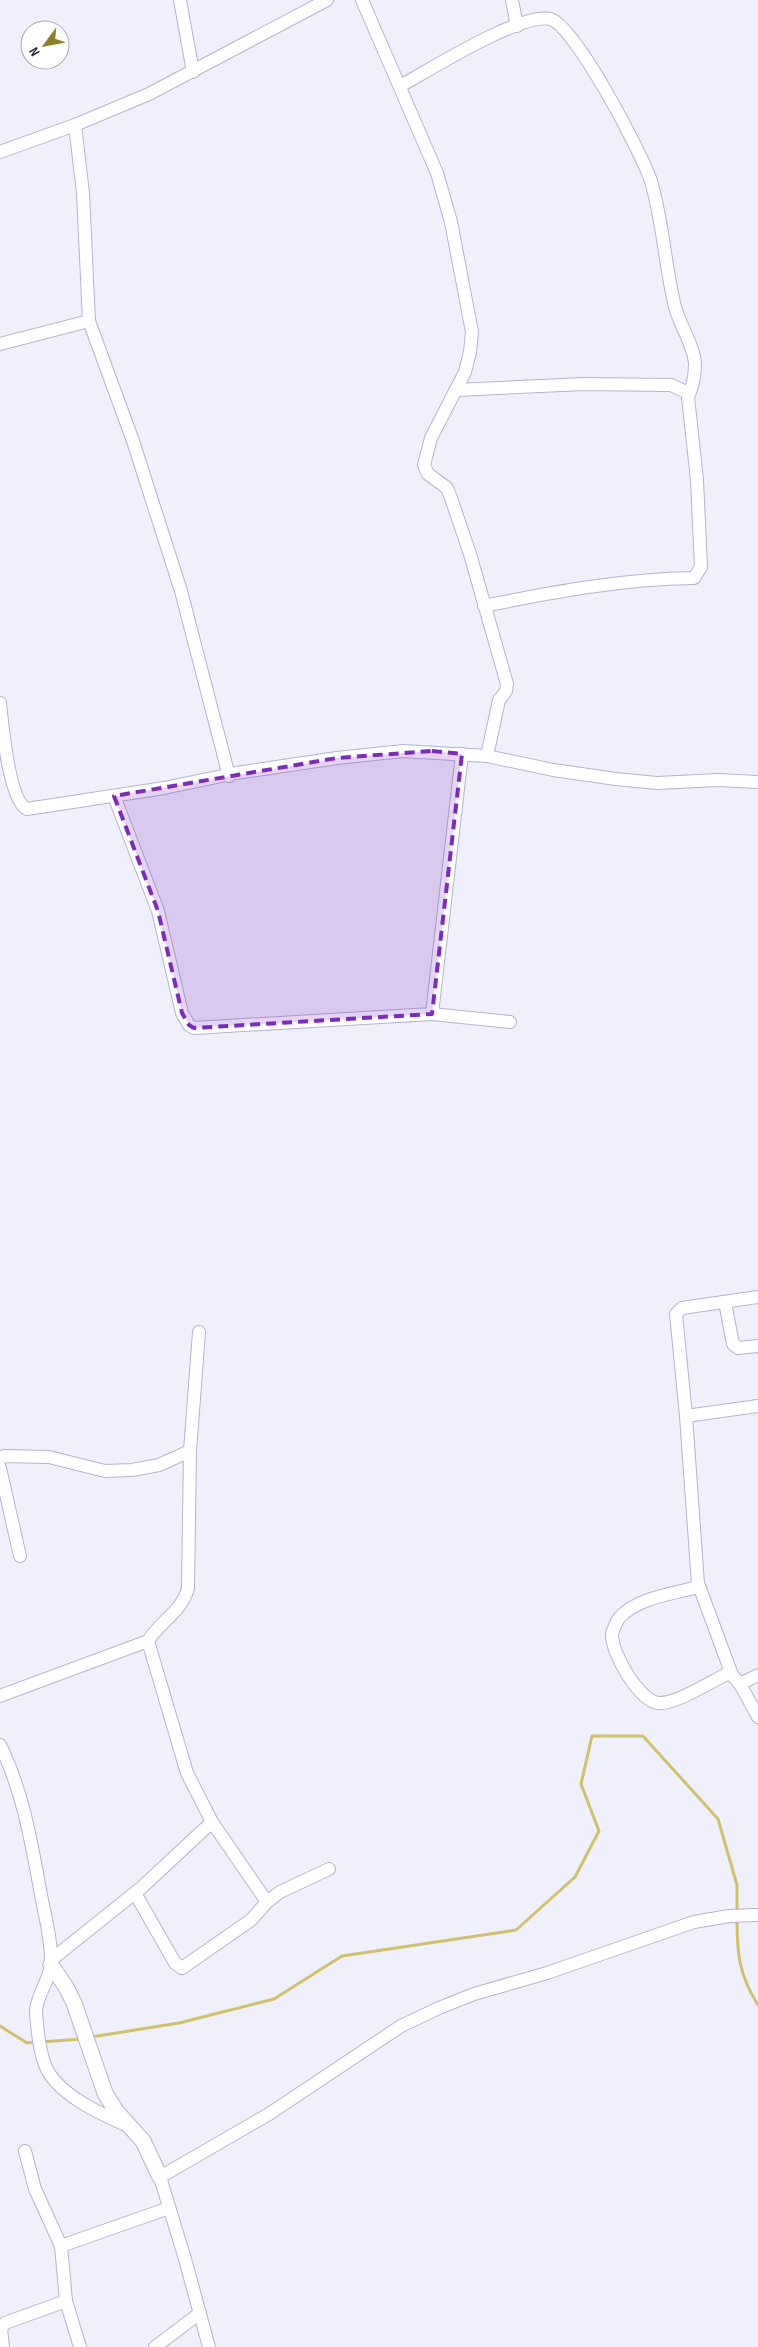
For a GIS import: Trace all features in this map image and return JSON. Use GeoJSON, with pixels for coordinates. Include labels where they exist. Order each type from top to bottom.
{"type":"FeatureCollection","features":[{"type":"Feature","properties":{"kind":"main road"},"geometry":{"type":"LineString","coordinates":[[51,1962],[74,2003],[99,2080],[116,2111],[143,2141],[160,2177]]}},
{"type":"Feature","properties":{"kind":"street"},"geometry":{"type":"LineString","coordinates":[[180,0],[193,72]]}},
{"type":"Feature","properties":{"kind":"street"},"geometry":{"type":"LineString","coordinates":[[0,152],[114,110],[193,72],[327,0]]}},
{"type":"Feature","properties":{"kind":"street"},"geometry":{"type":"LineString","coordinates":[[362,0],[400,86],[444,195],[470,322],[470,352],[465,372],[430,438],[424,464],[428,474],[447,488],[451,498],[470,554],[507,684],[499,700],[486,756]]}},
{"type":"Feature","properties":{"kind":"street"},"geometry":{"type":"LineString","coordinates":[[512,0],[516,26]]}},
{"type":"Feature","properties":{"kind":"street"},"geometry":{"type":"LineString","coordinates":[[400,86],[478,42],[516,26],[539,18],[556,22],[582,51],[633,140],[651,180],[676,308],[695,362],[694,383],[688,397]]}},
{"type":"Feature","properties":{"kind":"street"},"geometry":{"type":"LineString","coordinates":[[75,125],[83,193],[89,321],[133,441],[181,591],[230,776]]}},
{"type":"Feature","properties":{"kind":"street"},"geometry":{"type":"LineString","coordinates":[[0,344],[89,321]]}},
{"type":"Feature","properties":{"kind":"street"},"geometry":{"type":"LineString","coordinates":[[456,390],[584,384],[671,385],[686,392],[688,397],[697,480],[701,567],[698,574],[694,578],[638,580],[571,589],[484,606]]}},
{"type":"Feature","properties":{"kind":"street"},"geometry":{"type":"LineString","coordinates":[[0,703],[1,728],[15,788],[23,807],[35,809],[337,758],[403,751],[486,756],[553,770],[608,778],[657,782],[738,780],[758,782]]}},
{"type":"Feature","properties":{"kind":"street"},"geometry":{"type":"LineString","coordinates":[[432,1014],[462,754]]}},
{"type":"Feature","properties":{"kind":"street"},"geometry":{"type":"LineString","coordinates":[[114,796],[158,911],[182,1013],[189,1025],[194,1028],[432,1014],[510,1022]]}},
{"type":"Feature","properties":{"kind":"street"},"geometry":{"type":"LineString","coordinates":[[758,1297],[682,1308],[676,1314],[675,1324],[686,1416],[698,1583],[736,1679],[758,1717]]}},
{"type":"Feature","properties":{"kind":"street"},"geometry":{"type":"LineString","coordinates":[[725,1302],[733,1344],[738,1348],[758,1346]]}},
{"type":"Feature","properties":{"kind":"street"},"geometry":{"type":"LineString","coordinates":[[0,1696],[148,1641],[155,1629],[178,1610],[185,1600],[188,1588],[190,1451],[199,1332]]}},
{"type":"Feature","properties":{"kind":"street"},"geometry":{"type":"LineString","coordinates":[[686,1416],[758,1406]]}},
{"type":"Feature","properties":{"kind":"street"},"geometry":{"type":"LineString","coordinates":[[0,1459],[4,1456],[49,1456],[105,1471],[132,1470],[159,1465],[190,1451]]}},
{"type":"Feature","properties":{"kind":"street"},"geometry":{"type":"LineString","coordinates":[[0,1468],[2,1485],[20,1556]]}},
{"type":"Feature","properties":{"kind":"street"},"geometry":{"type":"LineString","coordinates":[[698,1583],[694,1588],[662,1596],[633,1607],[619,1618],[612,1634],[622,1664],[630,1680],[648,1698],[658,1703],[669,1702],[727,1674],[736,1679],[758,1675]]}},
{"type":"Feature","properties":{"kind":"street"},"geometry":{"type":"LineString","coordinates":[[148,1641],[187,1774],[212,1822],[267,1902]]}},
{"type":"Feature","properties":{"kind":"street"},"geometry":{"type":"LineString","coordinates":[[0,1745],[10,1765],[31,1842],[47,1928],[51,1962],[47,1980],[36,2002],[36,2022],[45,2065],[53,2077],[87,2106],[128,2126]]}},
{"type":"Feature","properties":{"kind":"street"},"geometry":{"type":"LineString","coordinates":[[51,1962],[135,1894],[212,1822]]}},
{"type":"Feature","properties":{"kind":"street"},"geometry":{"type":"LineString","coordinates":[[135,1894],[176,1962],[182,1968],[251,1920],[267,1902],[280,1892],[329,1869]]}},
{"type":"Feature","properties":{"kind":"street"},"geometry":{"type":"LineString","coordinates":[[209,2347],[160,2177],[269,2114],[401,2026],[439,2008],[474,1994],[547,1973],[694,1922],[729,1916],[756,1915]]}},
{"type":"Feature","properties":{"kind":"street"},"geometry":{"type":"LineString","coordinates":[[25,2151],[35,2189],[61,2246],[66,2301],[80,2347]]}},
{"type":"Feature","properties":{"kind":"street"},"geometry":{"type":"LineString","coordinates":[[61,2246],[168,2208]]}},
{"type":"Feature","properties":{"kind":"street"},"geometry":{"type":"LineString","coordinates":[[3,2347],[1,2329],[5,2323],[66,2301]]}},
{"type":"Feature","properties":{"kind":"street"},"geometry":{"type":"LineString","coordinates":[[155,2347],[200,2313]]}},
{"type":"Feature","properties":{"kind":"highlighted area"},"geometry":{"type":"Polygon","coordinates":[[[432,751],[462,754],[432,1014],[194,1028],[189,1025],[182,1013],[158,911],[114,796],[337,758],[432,751]]]}},
{"type":"Feature","properties":{"kind":"waterway"},"geometry":{"type":"LineString","coordinates":[[91,2037],[179,2023],[274,1999],[342,1956],[516,1930],[575,1877],[599,1831],[581,1784],[592,1736],[643,1736],[718,1819],[737,1885],[737,1912]]}},
{"type":"Feature","properties":{"kind":"waterway"},"geometry":{"type":"LineString","coordinates":[[737,1918],[740,1964],[747,1984],[758,2005]]}},
{"type":"Feature","properties":{"kind":"waterway"},"geometry":{"type":"LineString","coordinates":[[0,2026],[27,2043],[35,2042]]}},
{"type":"Feature","properties":{"kind":"waterway"},"geometry":{"type":"LineString","coordinates":[[41,2042],[82,2039]]}}]}
